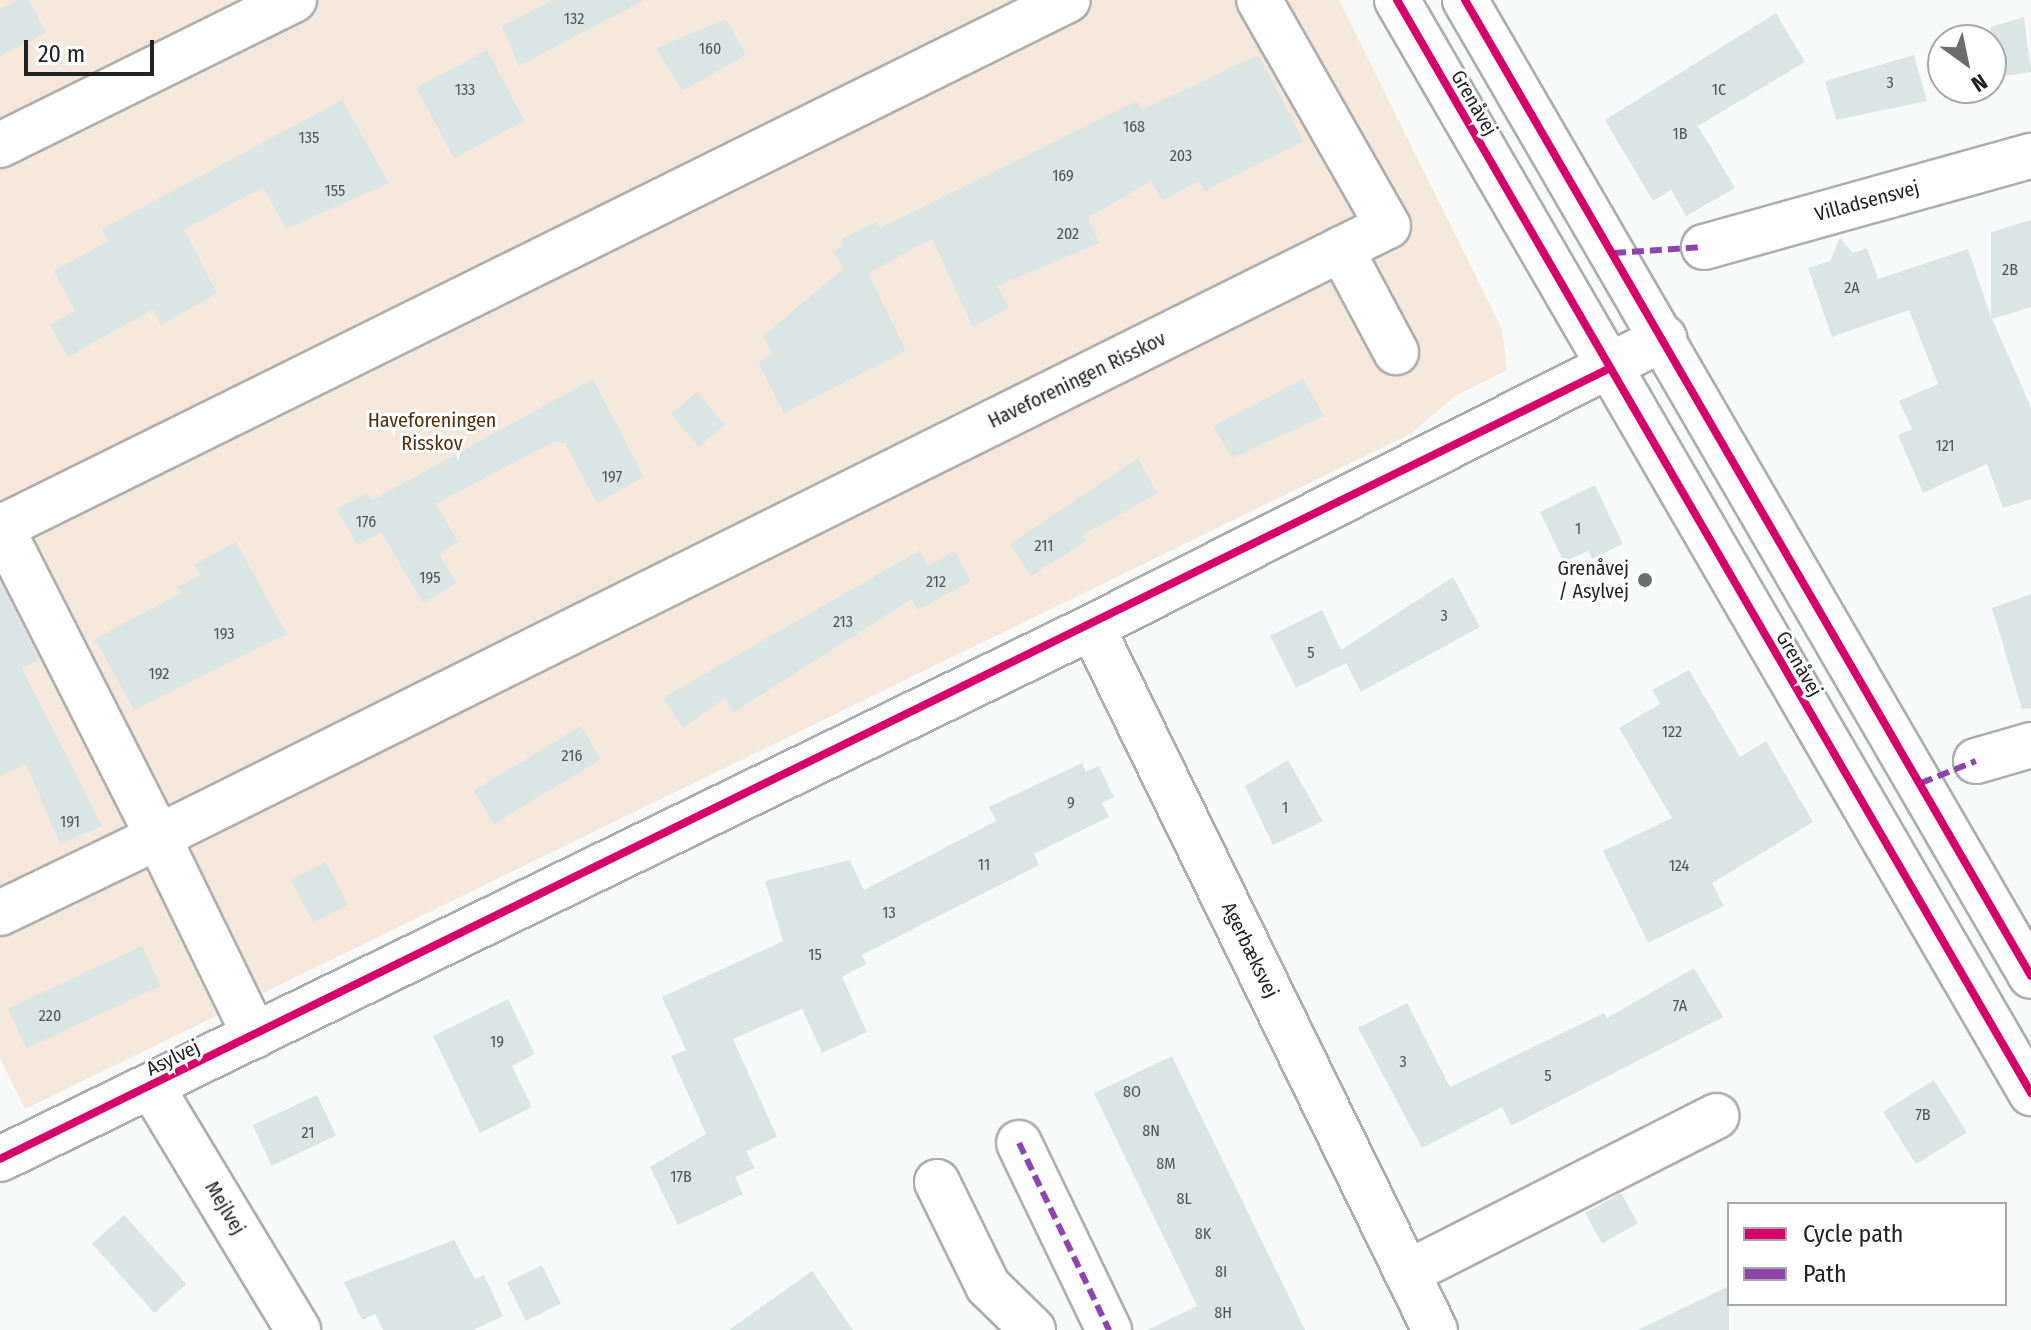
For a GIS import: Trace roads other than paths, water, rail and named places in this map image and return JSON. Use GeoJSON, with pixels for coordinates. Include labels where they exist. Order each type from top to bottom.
{"type":"FeatureCollection","features":[{"type":"Feature","properties":{"kind":"street"},"geometry":{"type":"LineString","coordinates":[[0,145],[294,0]]}},
{"type":"Feature","properties":{"kind":"street"},"geometry":{"type":"LineString","coordinates":[[255,1036],[158,837],[0,527],[1068,0]]}},
{"type":"Feature","properties":{"kind":"street","name":"Haveforeningen Risskov"},"geometry":{"type":"LineString","coordinates":[[0,913],[1388,226],[1259,0]]}},
{"type":"Feature","properties":{"kind":"street","name":"Grenåvej"},"geometry":{"type":"LineString","coordinates":[[1397,0],[1608,369],[2031,1093]]}},
{"type":"Feature","properties":{"kind":"street"},"geometry":{"type":"LineString","coordinates":[[1465,0],[1664,338],[2031,976]]}},
{"type":"Feature","properties":{"kind":"street","name":"Villadsensvej"},"geometry":{"type":"LineString","coordinates":[[1704,247],[2031,156]]}},
{"type":"Feature","properties":{"kind":"street"},"geometry":{"type":"LineString","coordinates":[[1341,249],[1396,352]]}},
{"type":"Feature","properties":{"kind":"street","name":"Asylvej"},"geometry":{"type":"LineString","coordinates":[[0,1159],[1092,627],[1608,369],[1664,338]]}},
{"type":"Feature","properties":{"kind":"street","name":"Agerbæksvej"},"geometry":{"type":"LineString","coordinates":[[1092,627],[1435,1330]]}},
{"type":"Feature","properties":{"kind":"street"},"geometry":{"type":"LineString","coordinates":[[1976,761],[2031,745]]}},
{"type":"Feature","properties":{"kind":"street","name":"Mejlvej"},"geometry":{"type":"LineString","coordinates":[[151,1086],[298,1330]]}},
{"type":"Feature","properties":{"kind":"street"},"geometry":{"type":"LineString","coordinates":[[1407,1273],[1716,1116]]}},
{"type":"Feature","properties":{"kind":"street"},"geometry":{"type":"LineString","coordinates":[[1019,1143],[1109,1330]]}},
{"type":"Feature","properties":{"kind":"street"},"geometry":{"type":"LineString","coordinates":[[937,1182],[988,1286],[1033,1330]]}},
{"type":"Feature","properties":{"kind":"place","name":"Grenåvej / Asylvej"},"geometry":{"type":"Point","coordinates":[1645,580]}}]}
